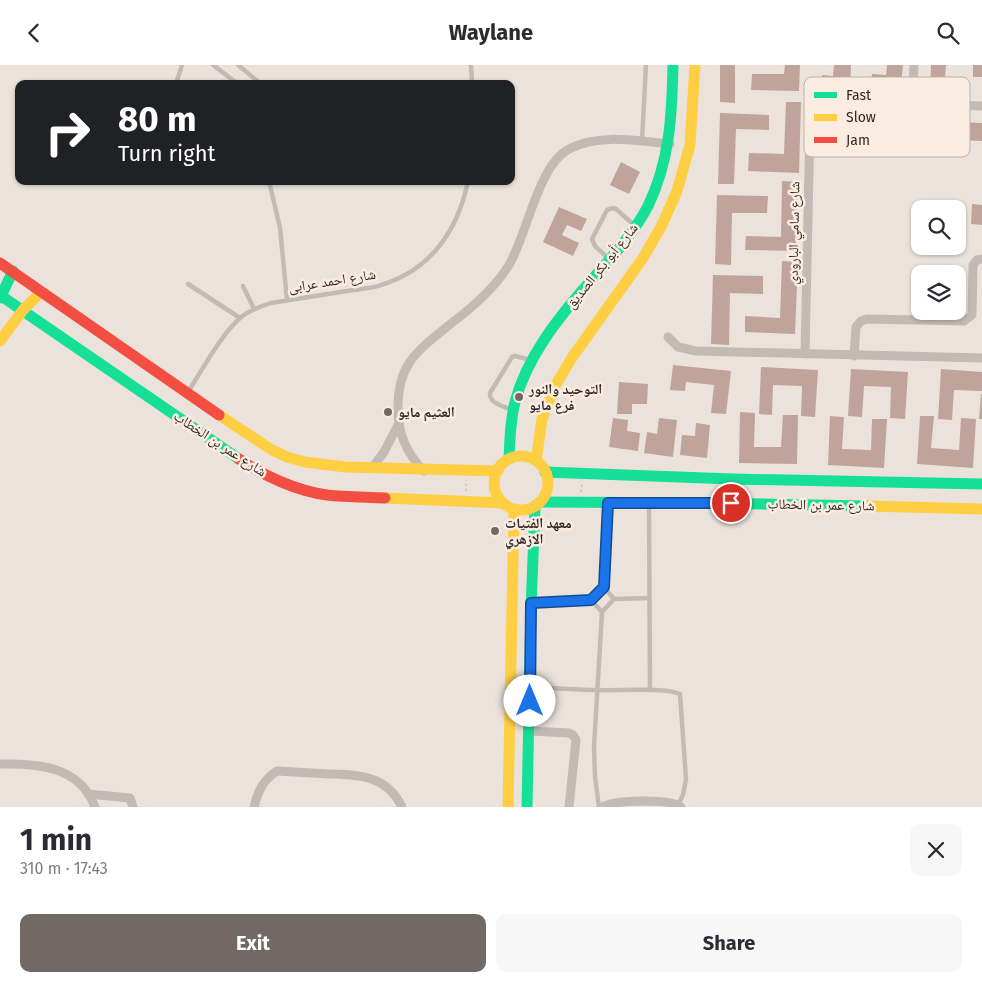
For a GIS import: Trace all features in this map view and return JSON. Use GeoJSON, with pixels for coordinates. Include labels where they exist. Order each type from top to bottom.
{"type":"FeatureCollection","features":[{"type":"Feature","properties":{"kind":"street","name":"شارع أبو بكر الصديق"},"geometry":{"type":"LineString","coordinates":[[509,459],[516,395],[532,361],[569,308],[610,260],[635,226],[656,189],[670,144],[673,65]]}},
{"type":"Feature","properties":{"kind":"street","name":"شارع أبو بكر الصديق"},"geometry":{"type":"LineString","coordinates":[[536,461],[538,431],[554,385],[567,362],[626,283],[649,247],[681,182],[689,154],[695,65]]}},
{"type":"Feature","properties":{"kind":"street"},"geometry":{"type":"LineString","coordinates":[[424,471],[414,461],[404,443],[398,425],[398,392],[402,377],[419,349],[475,304],[494,284],[508,265],[548,171],[567,149],[598,140],[670,144]]}},
{"type":"Feature","properties":{"kind":"street","name":"شارع سامي البارودي"},"geometry":{"type":"LineString","coordinates":[[805,354],[809,157]]}},
{"type":"Feature","properties":{"kind":"street"},"geometry":{"type":"LineString","coordinates":[[854,356],[856,327],[861,321],[868,319],[964,321],[969,318],[972,315],[973,265],[976,261],[982,259]]}},
{"type":"Feature","properties":{"kind":"street","name":"شارع عمر بن الخطاب"},"geometry":{"type":"LineString","coordinates":[[0,263],[266,447],[294,459],[317,465],[340,467],[424,471],[498,471]]}},
{"type":"Feature","properties":{"kind":"street"},"geometry":{"type":"LineString","coordinates":[[0,296],[13,271]]}},
{"type":"Feature","properties":{"kind":"street"},"geometry":{"type":"LineString","coordinates":[[0,341],[23,310],[41,292]]}},
{"type":"Feature","properties":{"kind":"street","name":"شارع عمر بن الخطاب"},"geometry":{"type":"LineString","coordinates":[[0,296],[252,468],[282,482],[305,491],[328,495],[503,503]]}},
{"type":"Feature","properties":{"kind":"street"},"geometry":{"type":"LineString","coordinates":[[668,337],[678,347],[696,351],[982,358]]}},
{"type":"Feature","properties":{"kind":"street"},"geometry":{"type":"LineString","coordinates":[[372,468],[398,425]]}},
{"type":"Feature","properties":{"kind":"street"},"geometry":{"type":"LineString","coordinates":[[528,457],[536,461],[545,472],[548,486],[545,495],[538,504],[528,509],[514,509],[503,503],[496,493],[494,485],[498,471],[509,459],[528,457]]}},
{"type":"Feature","properties":{"kind":"street","name":"شارع عمر بن الخطاب"},"geometry":{"type":"LineString","coordinates":[[545,472],[732,479],[982,484]]}},
{"type":"Feature","properties":{"kind":"street"},"geometry":{"type":"LineString","coordinates":[[528,807],[531,603],[538,504]]}},
{"type":"Feature","properties":{"kind":"street","name":"شارع عمر بن الخطاب"},"geometry":{"type":"LineString","coordinates":[[538,504],[835,505],[982,509]]}},
{"type":"Feature","properties":{"kind":"street"},"geometry":{"type":"LineString","coordinates":[[508,807],[514,509]]}},
{"type":"Feature","properties":{"kind":"street"},"geometry":{"type":"LineString","coordinates":[[530,731],[569,733],[576,740],[569,807]]}},
{"type":"Feature","properties":{"kind":"street"},"geometry":{"type":"LineString","coordinates":[[0,764],[38,764],[56,769],[77,782],[88,794],[95,807]]}},
{"type":"Feature","properties":{"kind":"street"},"geometry":{"type":"LineString","coordinates":[[254,807],[264,782],[277,771],[363,775],[390,789],[402,807]]}},
{"type":"Feature","properties":{"kind":"street"},"geometry":{"type":"LineString","coordinates":[[88,794],[130,798],[133,807]]}},
{"type":"Feature","properties":{"kind":"street"},"geometry":{"type":"LineString","coordinates":[[601,807],[613,803],[669,801],[680,806]]}},
{"type":"Feature","properties":{"kind":"lane"},"geometry":{"type":"LineString","coordinates":[[177,80],[182,65]]}},
{"type":"Feature","properties":{"kind":"lane"},"geometry":{"type":"LineString","coordinates":[[213,65],[233,80]]}},
{"type":"Feature","properties":{"kind":"lane"},"geometry":{"type":"LineString","coordinates":[[238,65],[256,80]]}},
{"type":"Feature","properties":{"kind":"lane"},"geometry":{"type":"LineString","coordinates":[[471,65],[472,80]]}},
{"type":"Feature","properties":{"kind":"lane"},"geometry":{"type":"LineString","coordinates":[[642,141],[646,65]]}},
{"type":"Feature","properties":{"kind":"lane"},"geometry":{"type":"LineString","coordinates":[[270,185],[280,228],[287,300]]}},
{"type":"Feature","properties":{"kind":"lane","name":"شارع احمد عرابى"},"geometry":{"type":"LineString","coordinates":[[187,393],[230,328],[240,318],[254,309],[287,300],[381,286],[403,277],[423,263],[441,245],[455,223],[464,200],[467,185]]}},
{"type":"Feature","properties":{"kind":"lane"},"geometry":{"type":"LineString","coordinates":[[610,260],[595,246],[592,239],[607,211],[613,208],[616,209],[635,226]]}},
{"type":"Feature","properties":{"kind":"lane"},"geometry":{"type":"LineString","coordinates":[[188,284],[240,318]]}},
{"type":"Feature","properties":{"kind":"lane"},"geometry":{"type":"LineString","coordinates":[[243,286],[254,309]]}},
{"type":"Feature","properties":{"kind":"lane"},"geometry":{"type":"LineString","coordinates":[[513,410],[492,401],[490,393],[512,357],[515,356],[532,361]]}},
{"type":"Feature","properties":{"kind":"lane"},"geometry":{"type":"LineString","coordinates":[[531,603],[591,600],[604,587],[608,503]]}},
{"type":"Feature","properties":{"kind":"lane"},"geometry":{"type":"LineString","coordinates":[[649,503],[650,691]]}},
{"type":"Feature","properties":{"kind":"lane"},"geometry":{"type":"LineString","coordinates":[[604,587],[614,599]]}},
{"type":"Feature","properties":{"kind":"lane"},"geometry":{"type":"LineString","coordinates":[[601,807],[594,765],[602,612],[614,599],[649,598]]}},
{"type":"Feature","properties":{"kind":"lane"},"geometry":{"type":"LineString","coordinates":[[591,600],[602,612]]}},
{"type":"Feature","properties":{"kind":"lane"},"geometry":{"type":"LineString","coordinates":[[530,687],[678,693],[681,697],[686,779],[680,806]]}},
{"type":"Feature","properties":{"kind":"path"},"geometry":{"type":"LineString","coordinates":[[465,502],[467,470]]}},
{"type":"Feature","properties":{"kind":"path"},"geometry":{"type":"LineString","coordinates":[[581,503],[583,473]]}},
{"type":"Feature","properties":{"kind":"building"},"geometry":{"type":"Polygon","coordinates":[[[720,65],[735,65],[735,103],[720,102],[720,65]]]}},
{"type":"Feature","properties":{"kind":"building"},"geometry":{"type":"Polygon","coordinates":[[[785,65],[800,65],[799,91],[751,90],[752,74],[784,74],[785,65]]]}},
{"type":"Feature","properties":{"kind":"building"},"geometry":{"type":"Polygon","coordinates":[[[834,65],[851,65],[851,77],[822,77],[822,75],[833,76],[834,65]]]}},
{"type":"Feature","properties":{"kind":"building"},"geometry":{"type":"Polygon","coordinates":[[[887,65],[903,65],[902,77],[872,77],[872,74],[886,75],[887,65]]]}},
{"type":"Feature","properties":{"kind":"building"},"geometry":{"type":"Polygon","coordinates":[[[931,65],[946,65],[945,77],[931,77],[931,65]]]}},
{"type":"Feature","properties":{"kind":"building"},"geometry":{"type":"Polygon","coordinates":[[[973,65],[982,65],[982,77],[973,77],[973,65]]]}},
{"type":"Feature","properties":{"kind":"building"},"geometry":{"type":"Polygon","coordinates":[[[786,102],[801,102],[799,173],[748,171],[749,153],[784,154],[786,102]]]}},
{"type":"Feature","properties":{"kind":"building"},"geometry":{"type":"Polygon","coordinates":[[[720,113],[769,115],[769,130],[736,129],[734,184],[718,184],[720,113]]]}},
{"type":"Feature","properties":{"kind":"building"},"geometry":{"type":"Polygon","coordinates":[[[970,122],[982,123],[982,141],[970,141],[970,122]]]}},
{"type":"Feature","properties":{"kind":"building"},"geometry":{"type":"Polygon","coordinates":[[[621,162],[640,172],[629,194],[610,185],[621,162]]]}},
{"type":"Feature","properties":{"kind":"building"},"geometry":{"type":"Polygon","coordinates":[[[782,181],[798,182],[796,251],[745,250],[746,236],[781,237],[782,181]]]}},
{"type":"Feature","properties":{"kind":"building"},"geometry":{"type":"Polygon","coordinates":[[[717,195],[768,196],[767,213],[732,213],[731,265],[715,264],[717,195]]]}},
{"type":"Feature","properties":{"kind":"building"},"geometry":{"type":"Polygon","coordinates":[[[972,204],[982,205],[982,225],[971,224],[972,204]]]}},
{"type":"Feature","properties":{"kind":"building"},"geometry":{"type":"Polygon","coordinates":[[[559,207],[587,219],[581,231],[567,225],[562,235],[579,243],[573,256],[543,242],[559,207]]]}},
{"type":"Feature","properties":{"kind":"building"},"geometry":{"type":"Polygon","coordinates":[[[782,261],[798,262],[795,334],[745,332],[745,316],[780,318],[782,261]]]}},
{"type":"Feature","properties":{"kind":"building"},"geometry":{"type":"Polygon","coordinates":[[[713,275],[763,276],[763,294],[730,293],[729,345],[711,344],[713,275]]]}},
{"type":"Feature","properties":{"kind":"building"},"geometry":{"type":"Polygon","coordinates":[[[673,365],[731,371],[726,414],[711,413],[714,385],[686,382],[685,391],[670,390],[673,365]]]}},
{"type":"Feature","properties":{"kind":"building"},"geometry":{"type":"Polygon","coordinates":[[[761,367],[818,370],[815,417],[801,416],[802,386],[773,385],[772,415],[759,414],[761,367]]]}},
{"type":"Feature","properties":{"kind":"building"},"geometry":{"type":"Polygon","coordinates":[[[851,369],[908,372],[905,419],[890,418],[891,387],[864,386],[862,417],[848,416],[851,369]]]}},
{"type":"Feature","properties":{"kind":"building"},"geometry":{"type":"Polygon","coordinates":[[[941,369],[982,372],[982,391],[954,390],[952,420],[938,419],[941,369]]]}},
{"type":"Feature","properties":{"kind":"building"},"geometry":{"type":"Polygon","coordinates":[[[619,382],[648,384],[647,404],[632,404],[632,414],[617,414],[619,382]]]}},
{"type":"Feature","properties":{"kind":"building"},"geometry":{"type":"Polygon","coordinates":[[[981,394],[982,419],[979,419],[981,394]]]}},
{"type":"Feature","properties":{"kind":"building"},"geometry":{"type":"Polygon","coordinates":[[[740,412],[755,413],[754,447],[781,447],[783,415],[798,415],[797,464],[739,463],[740,412]]]}},
{"type":"Feature","properties":{"kind":"building"},"geometry":{"type":"Polygon","coordinates":[[[830,416],[844,417],[842,449],[871,450],[872,419],[887,419],[884,468],[828,465],[830,416]]]}},
{"type":"Feature","properties":{"kind":"building"},"geometry":{"type":"Polygon","coordinates":[[[920,416],[934,416],[931,448],[959,450],[961,418],[976,419],[973,468],[917,464],[920,416]]]}},
{"type":"Feature","properties":{"kind":"building"},"geometry":{"type":"Polygon","coordinates":[[[613,418],[628,420],[627,431],[640,433],[638,451],[609,447],[613,418]]]}},
{"type":"Feature","properties":{"kind":"building"},"geometry":{"type":"Polygon","coordinates":[[[659,418],[677,420],[673,457],[644,453],[647,432],[657,434],[659,418]]]}},
{"type":"Feature","properties":{"kind":"building"},"geometry":{"type":"Polygon","coordinates":[[[696,423],[710,425],[707,458],[680,455],[682,435],[695,436],[696,423]]]}},
{"type":"Feature","properties":{"kind":"traffic: fast"},"geometry":{"type":"LineString","coordinates":[[509,459],[511,423],[515,402],[520,385],[535,354],[566,310],[628,237],[648,206],[661,172],[665,155],[672,101],[673,65]]}},
{"type":"Feature","properties":{"kind":"traffic: fast"},"geometry":{"type":"LineString","coordinates":[[0,298],[13,271]]}},
{"type":"Feature","properties":{"kind":"traffic: fast"},"geometry":{"type":"LineString","coordinates":[[0,295],[239,459]]}},
{"type":"Feature","properties":{"kind":"traffic: fast"},"geometry":{"type":"LineString","coordinates":[[545,472],[732,479],[982,484]]}},
{"type":"Feature","properties":{"kind":"traffic: fast"},"geometry":{"type":"LineString","coordinates":[[540,502],[867,506]]}},
{"type":"Feature","properties":{"kind":"traffic: fast"},"geometry":{"type":"LineString","coordinates":[[527,807],[535,506]]}},
{"type":"Feature","properties":{"kind":"traffic: slow"},"geometry":{"type":"LineString","coordinates":[[536,461],[542,419],[555,386],[571,359],[643,258],[662,225],[677,191],[690,145],[695,65]]}},
{"type":"Feature","properties":{"kind":"traffic: slow"},"geometry":{"type":"LineString","coordinates":[[0,341],[23,310],[41,292]]}},
{"type":"Feature","properties":{"kind":"traffic: slow"},"geometry":{"type":"LineString","coordinates":[[219,415],[272,450],[305,462],[345,467],[498,471]]}},
{"type":"Feature","properties":{"kind":"traffic: slow"},"geometry":{"type":"LineString","coordinates":[[521,456],[531,458],[540,464],[546,473],[548,483],[546,493],[540,502],[531,508],[521,510],[511,508],[502,502],[496,493],[494,483],[496,473],[502,464],[511,458],[521,456]]}},
{"type":"Feature","properties":{"kind":"traffic: slow"},"geometry":{"type":"LineString","coordinates":[[385,498],[503,503]]}},
{"type":"Feature","properties":{"kind":"traffic: slow"},"geometry":{"type":"LineString","coordinates":[[867,506],[982,509]]}},
{"type":"Feature","properties":{"kind":"traffic: slow"},"geometry":{"type":"LineString","coordinates":[[508,807],[514,509]]}},
{"type":"Feature","properties":{"kind":"traffic: jam"},"geometry":{"type":"LineString","coordinates":[[0,263],[219,415]]}},
{"type":"Feature","properties":{"kind":"traffic: jam"},"geometry":{"type":"LineString","coordinates":[[239,459],[270,477],[304,490],[327,495],[385,498]]}},
{"type":"Feature","properties":{"kind":"place","name":"التوحيد والنور فرع مايو"},"geometry":{"type":"Point","coordinates":[519,397]}},
{"type":"Feature","properties":{"kind":"place","name":"العثيم مايو"},"geometry":{"type":"Point","coordinates":[388,412]}},
{"type":"Feature","properties":{"kind":"place","name":"معهد الفتيات الازهري"},"geometry":{"type":"Point","coordinates":[495,531]}},
{"type":"Feature","properties":{"kind":"route"},"geometry":{"type":"LineString","coordinates":[[530,701],[531,603],[591,600],[604,587],[608,503],[731,503]]}}]}
